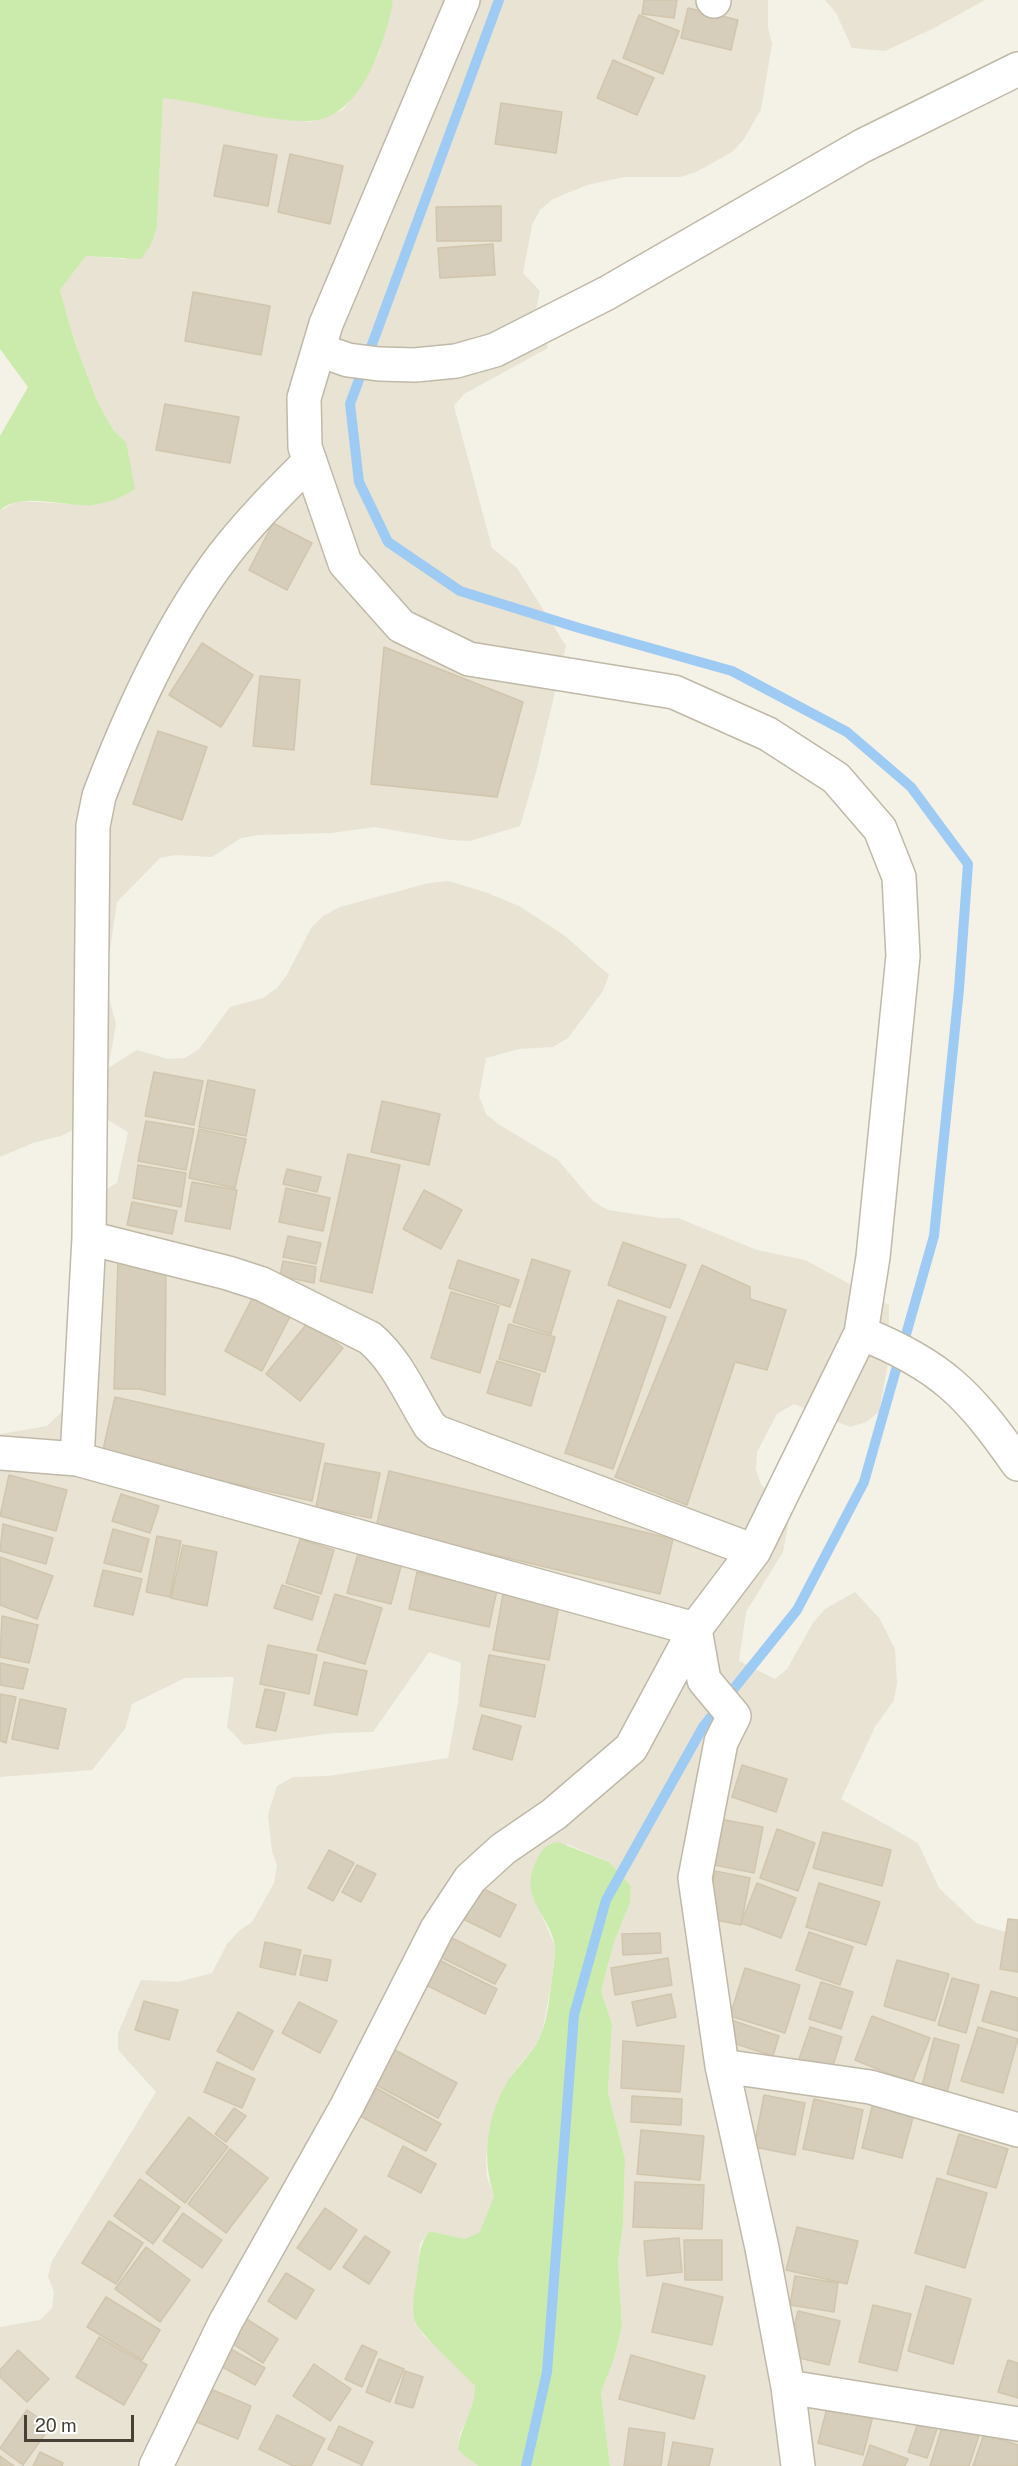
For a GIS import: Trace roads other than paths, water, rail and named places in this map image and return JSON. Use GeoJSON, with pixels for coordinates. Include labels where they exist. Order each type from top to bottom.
{"type":"FeatureCollection","features":[{"type":"Feature","properties":{"kind":"street"},"geometry":{"type":"LineString","coordinates":[[348,358],[326,324],[463,0]]}},
{"type":"Feature","properties":{"kind":"street"},"geometry":{"type":"LineString","coordinates":[[156,2466],[225,2323],[347,2106],[437,1929],[470,1880],[503,1849],[554,1814],[631,1748],[695,1629],[754,1551],[870,1337],[873,1257],[903,956],[899,877],[880,829],[836,777],[768,734],[674,692],[469,659],[401,626],[345,563],[305,447],[304,398],[348,358],[456,361],[495,350],[607,293],[862,146],[1018,69]]}},
{"type":"Feature","properties":{"kind":"street"},"geometry":{"type":"LineString","coordinates":[[78,1459],[90,1238],[92,837],[99,796],[176,626],[223,556],[260,512],[310,461]]}},
{"type":"Feature","properties":{"kind":"street"},"geometry":{"type":"LineString","coordinates":[[90,1238],[228,1272],[262,1284],[370,1338],[383,1349],[396,1367],[426,1419],[437,1432],[754,1551]]}},
{"type":"Feature","properties":{"kind":"street"},"geometry":{"type":"LineString","coordinates":[[870,1337],[920,1360],[965,1395],[985,1416],[1018,1464]]}},
{"type":"Feature","properties":{"kind":"street"},"geometry":{"type":"LineString","coordinates":[[0,1453],[78,1459],[695,1629]]}},
{"type":"Feature","properties":{"kind":"street"},"geometry":{"type":"LineString","coordinates":[[695,1629],[704,1680],[734,1716],[721,1742],[695,1878],[722,2066],[762,2248],[788,2387],[798,2466]]}},
{"type":"Feature","properties":{"kind":"street"},"geometry":{"type":"LineString","coordinates":[[722,2066],[870,2087],[1018,2130]]}},
{"type":"Feature","properties":{"kind":"street"},"geometry":{"type":"LineString","coordinates":[[788,2387],[1018,2424]]}},
{"type":"Feature","properties":{"kind":"waterway"},"geometry":{"type":"LineString","coordinates":[[499,0],[350,404],[359,482],[388,542],[460,591],[579,628],[732,671],[847,732],[911,787],[968,864],[959,989],[934,1236],[864,1482],[797,1610],[703,1727],[606,1900],[574,2015],[547,2372],[526,2466]]}}]}
